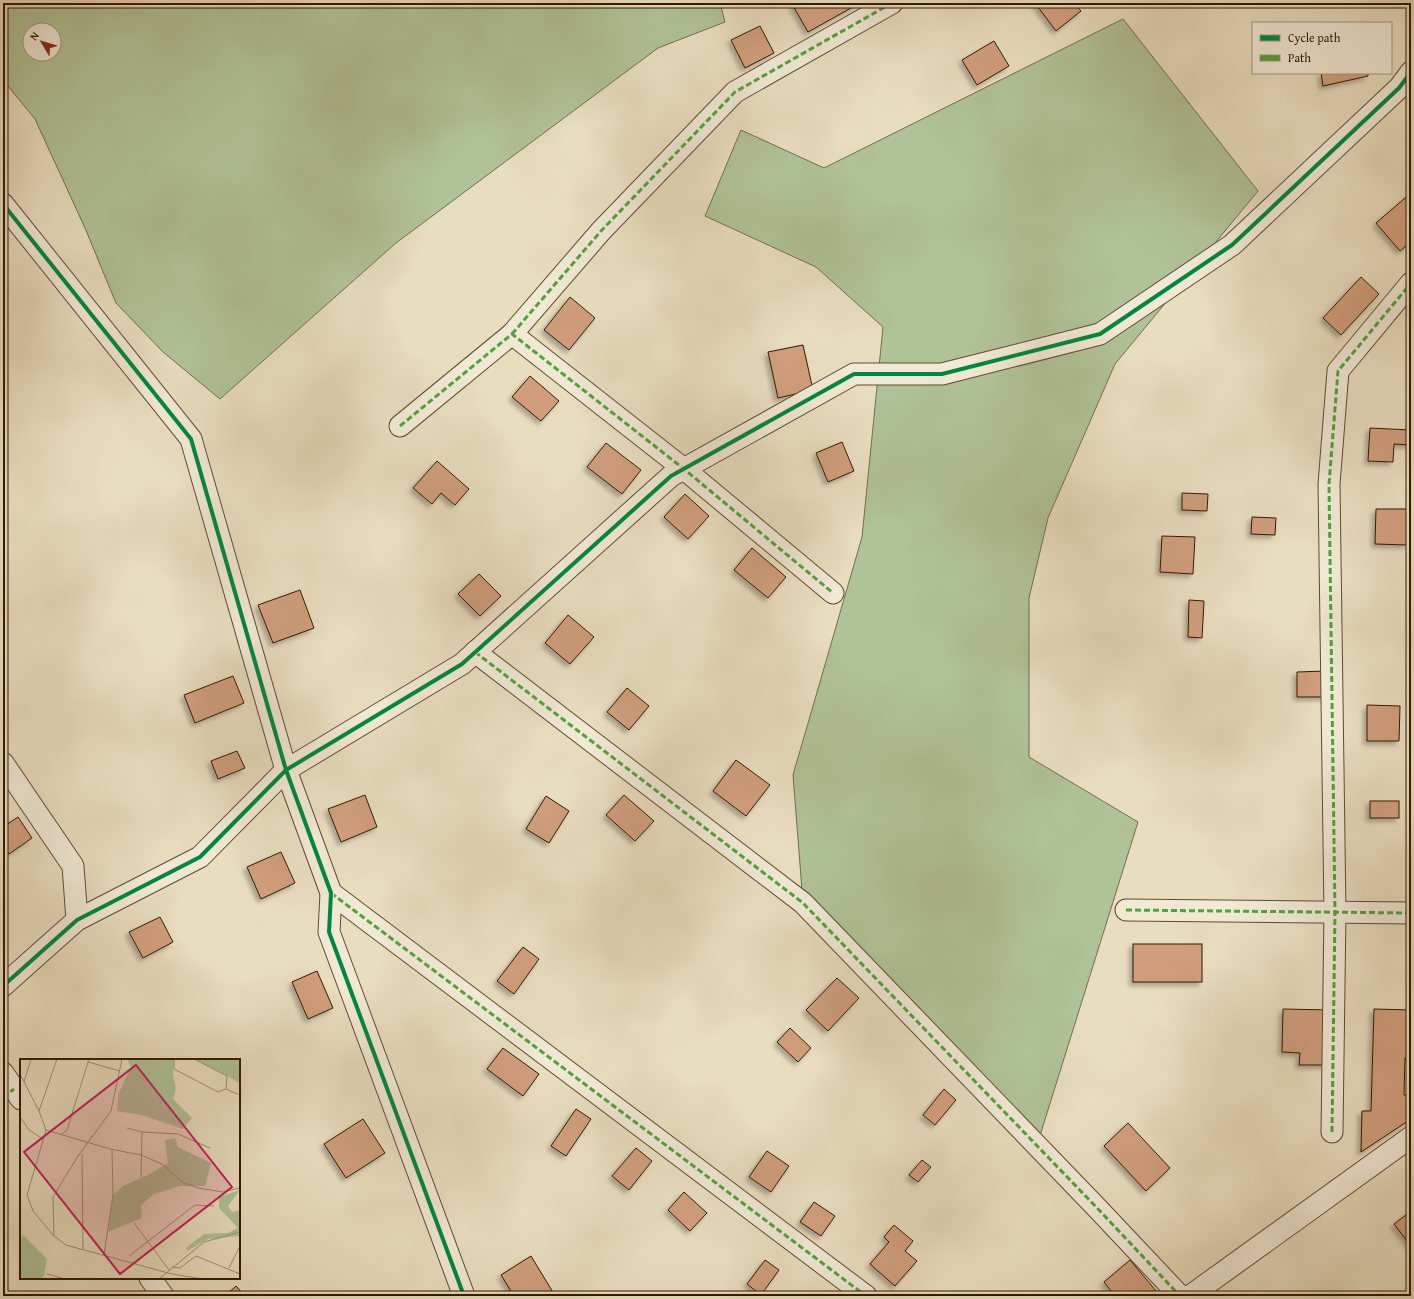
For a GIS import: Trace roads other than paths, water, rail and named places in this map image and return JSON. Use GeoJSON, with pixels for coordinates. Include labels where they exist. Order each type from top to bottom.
{"type":"FeatureCollection","features":[{"type":"Feature","properties":{"kind":"street"},"geometry":{"type":"LineString","coordinates":[[400,426],[512,334],[601,231],[735,92],[892,3]]}},
{"type":"Feature","properties":{"kind":"street"},"geometry":{"type":"LineString","coordinates":[[3,986],[77,920],[200,857],[286,770],[462,664],[672,476],[854,374],[942,374],[1100,334],[1232,245],[1399,88],[1411,72]]}},
{"type":"Feature","properties":{"kind":"street"},"geometry":{"type":"LineString","coordinates":[[3,204],[191,439],[286,770],[331,893],[329,932],[464,1296]]}},
{"type":"Feature","properties":{"kind":"street"},"geometry":{"type":"LineString","coordinates":[[1332,1132],[1335,912],[1329,484],[1338,370],[1411,283]]}},
{"type":"Feature","properties":{"kind":"street"},"geometry":{"type":"LineString","coordinates":[[512,334],[684,469],[833,593]]}},
{"type":"Feature","properties":{"kind":"street"},"geometry":{"type":"LineString","coordinates":[[475,652],[803,903],[1100,1210],[1180,1296]]}},
{"type":"Feature","properties":{"kind":"street"},"geometry":{"type":"LineString","coordinates":[[3,763],[73,866],[77,920]]}},
{"type":"Feature","properties":{"kind":"street"},"geometry":{"type":"LineString","coordinates":[[331,893],[866,1296]]}},
{"type":"Feature","properties":{"kind":"street"},"geometry":{"type":"LineString","coordinates":[[1126,910],[1411,913]]}},
{"type":"Feature","properties":{"kind":"street"},"geometry":{"type":"LineString","coordinates":[[1190,1296],[1411,1137]]}},
{"type":"Feature","properties":{"kind":"street"},"geometry":{"type":"LineString","coordinates":[[151,1279],[163,1296]]}}]}
